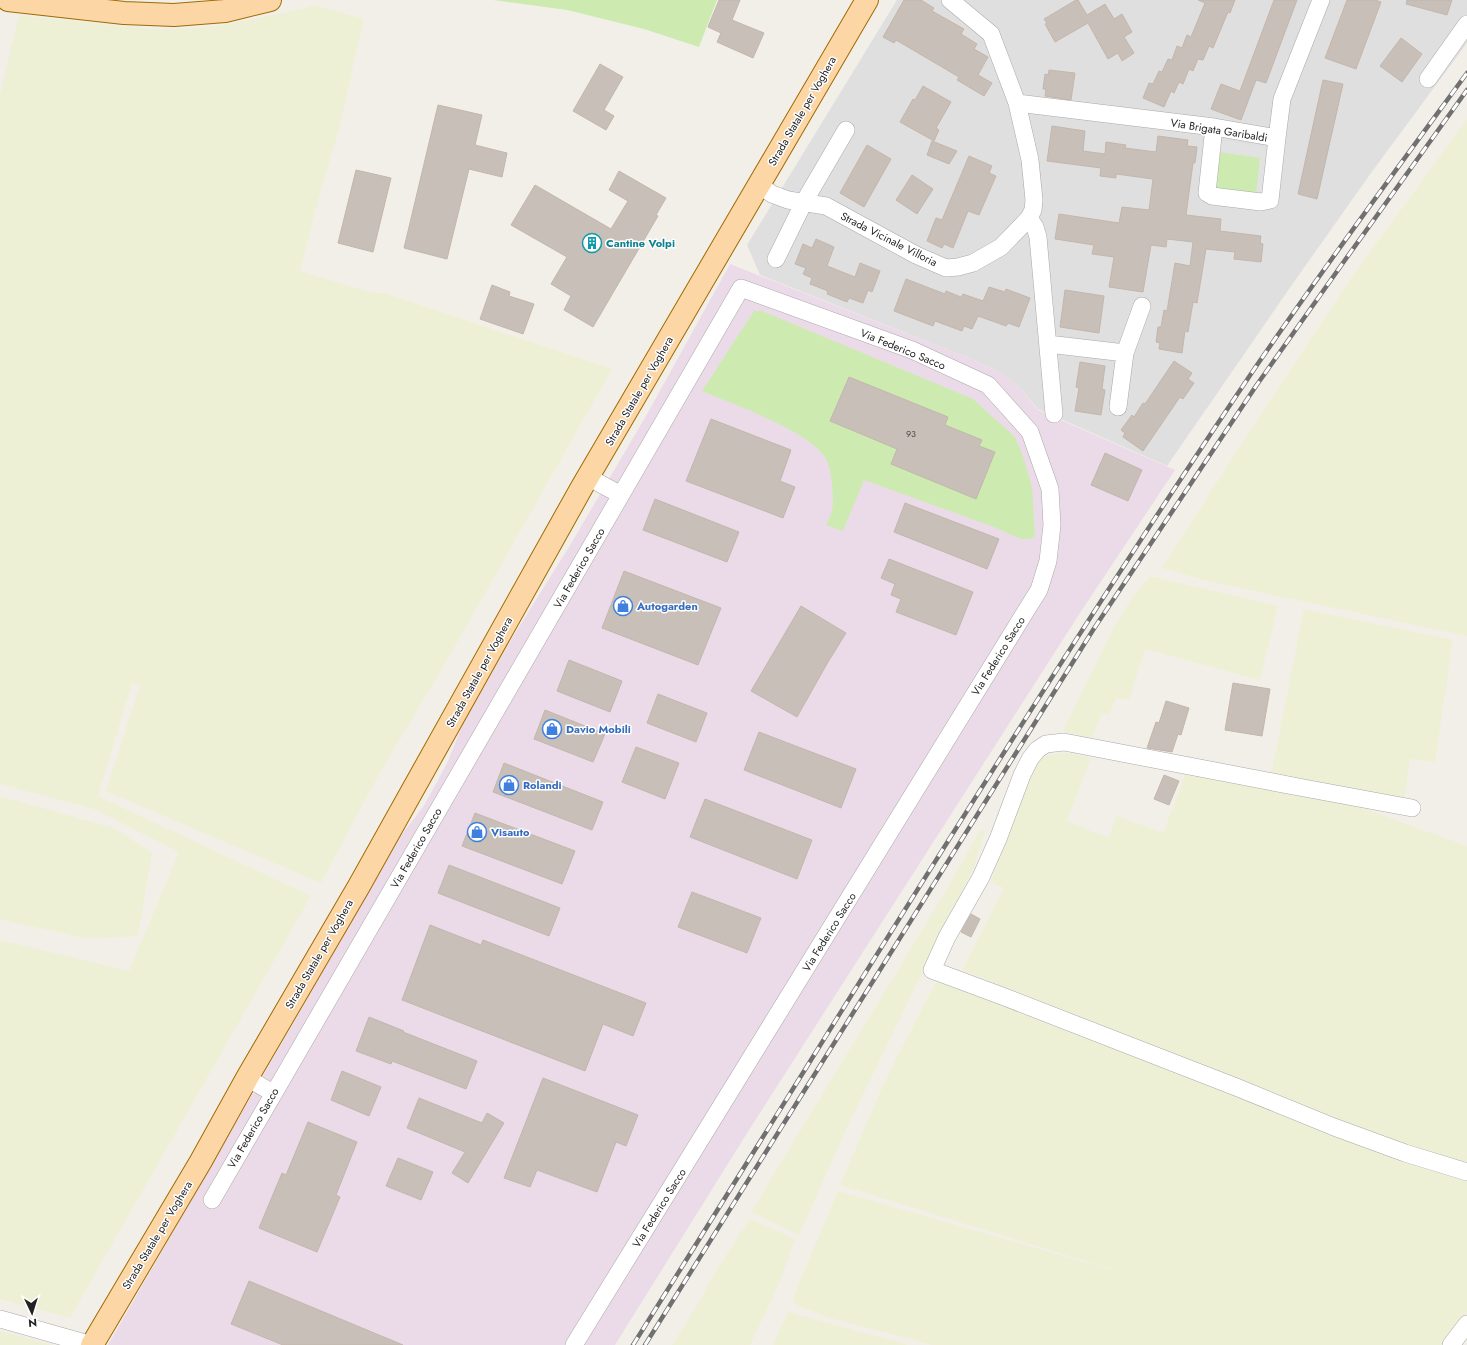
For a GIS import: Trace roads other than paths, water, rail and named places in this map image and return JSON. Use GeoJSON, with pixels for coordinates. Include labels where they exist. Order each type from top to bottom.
{"type":"FeatureCollection","features":[{"type":"Feature","properties":{"kind":"main road"},"geometry":{"type":"LineString","coordinates":[[8,0],[124,13],[174,15],[225,11],[270,0]]}},
{"type":"Feature","properties":{"kind":"main road","name":"Strada Statale per Voghera"},"geometry":{"type":"LineString","coordinates":[[92,1345],[201,1161],[247,1078],[359,886],[588,477],[867,0]]}},
{"type":"Feature","properties":{"kind":"street","name":"Strada Vicinale Villoria"},"geometry":{"type":"LineString","coordinates":[[759,185],[772,194],[788,200],[826,206],[916,255],[946,268],[958,267],[973,263],[1001,247],[1029,218],[1033,210],[1034,200],[1030,160],[1017,103],[991,34],[950,0]]}},
{"type":"Feature","properties":{"kind":"street","name":"Via Brigata Garibaldi"},"geometry":{"type":"LineString","coordinates":[[1017,103],[1214,127],[1277,138],[1282,99],[1320,0]]}},
{"type":"Feature","properties":{"kind":"street"},"geometry":{"type":"LineString","coordinates":[[1428,79],[1467,24]]}},
{"type":"Feature","properties":{"kind":"street"},"geometry":{"type":"LineString","coordinates":[[1214,127],[1207,193],[1212,196],[1261,202],[1270,200],[1277,138]]}},
{"type":"Feature","properties":{"kind":"street"},"geometry":{"type":"LineString","coordinates":[[776,259],[804,202],[846,130]]}},
{"type":"Feature","properties":{"kind":"street"},"geometry":{"type":"LineString","coordinates":[[1029,218],[1035,227],[1038,237],[1054,414]]}},
{"type":"Feature","properties":{"kind":"street","name":"Via Federico Sacco"},"geometry":{"type":"LineString","coordinates":[[212,1200],[741,288],[912,350],[988,385],[1030,432],[1050,489],[1052,525],[1048,561],[1035,596],[574,1345]]}},
{"type":"Feature","properties":{"kind":"street"},"geometry":{"type":"LineString","coordinates":[[1118,407],[1125,353],[1142,306]]}},
{"type":"Feature","properties":{"kind":"street"},"geometry":{"type":"LineString","coordinates":[[1048,344],[1125,353]]}},
{"type":"Feature","properties":{"kind":"street"},"geometry":{"type":"LineString","coordinates":[[588,477],[621,495]]}},
{"type":"Feature","properties":{"kind":"street"},"geometry":{"type":"LineString","coordinates":[[1412,808],[1064,742],[1046,744],[1037,750],[1026,767],[998,839],[981,877],[947,937],[932,970],[989,990],[1222,1081],[1334,1127],[1405,1153],[1467,1172]]}},
{"type":"Feature","properties":{"kind":"street"},"geometry":{"type":"LineString","coordinates":[[247,1078],[273,1093]]}},
{"type":"Feature","properties":{"kind":"street"},"geometry":{"type":"LineString","coordinates":[[0,1319],[92,1345]]}},
{"type":"Feature","properties":{"kind":"street"},"geometry":{"type":"LineString","coordinates":[[1451,1345],[1467,1324]]}},
{"type":"Feature","properties":{"kind":"railway"},"geometry":{"type":"LineString","coordinates":[[633,1345],[941,852],[1176,486],[1257,365],[1309,291],[1467,73]]}},
{"type":"Feature","properties":{"kind":"railway"},"geometry":{"type":"LineString","coordinates":[[645,1345],[1093,630],[1256,386],[1467,90]]}},
{"type":"Feature","properties":{"kind":"place","name":"Cantine Volpi"},"geometry":{"type":"Point","coordinates":[592,243]}},
{"type":"Feature","properties":{"kind":"place","name":"Autogarden"},"geometry":{"type":"Point","coordinates":[623,606]}},
{"type":"Feature","properties":{"kind":"place","name":"Davio Mobili"},"geometry":{"type":"Point","coordinates":[552,729]}},
{"type":"Feature","properties":{"kind":"place","name":"Rolandi"},"geometry":{"type":"Point","coordinates":[509,785]}},
{"type":"Feature","properties":{"kind":"place","name":"Visauto"},"geometry":{"type":"Point","coordinates":[477,832]}}]}
